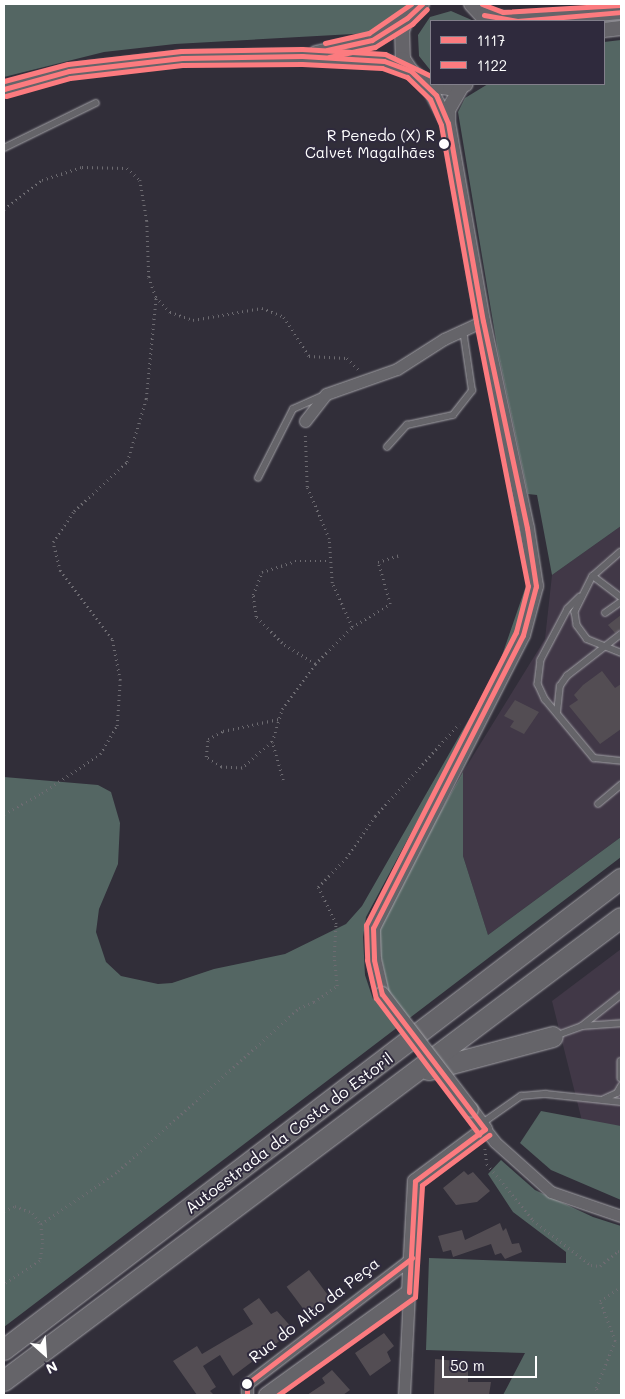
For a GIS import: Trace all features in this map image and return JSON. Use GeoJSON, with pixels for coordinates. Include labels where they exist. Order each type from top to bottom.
{"type":"FeatureCollection","features":[{"type":"Feature","properties":{"kind":"highway"},"geometry":{"type":"LineString","coordinates":[[598,897],[621,873]]}},
{"type":"Feature","properties":{"kind":"highway","name":"Autoestrada da Costa do Estoril"},"geometry":{"type":"LineString","coordinates":[[4,1350],[621,879]]}},
{"type":"Feature","properties":{"kind":"highway","name":"Autoestrada da Costa do Estoril"},"geometry":{"type":"LineString","coordinates":[[4,1381],[418,1073],[621,918]]}},
{"type":"Feature","properties":{"kind":"highway"},"geometry":{"type":"LineString","coordinates":[[418,1073],[553,1037]]}},
{"type":"Feature","properties":{"kind":"street"},"geometry":{"type":"LineString","coordinates":[[302,56],[372,40],[407,18],[422,4]]}},
{"type":"Feature","properties":{"kind":"street"},"geometry":{"type":"LineString","coordinates":[[471,4],[485,18],[506,20]]}},
{"type":"Feature","properties":{"kind":"street"},"geometry":{"type":"LineString","coordinates":[[529,20],[621,12]]}},
{"type":"Feature","properties":{"kind":"street"},"geometry":{"type":"LineString","coordinates":[[407,18],[401,46],[410,72]]}},
{"type":"Feature","properties":{"kind":"street"},"geometry":{"type":"LineString","coordinates":[[605,30],[621,28]]}},
{"type":"Feature","properties":{"kind":"street"},"geometry":{"type":"LineString","coordinates":[[4,89],[69,71],[182,58],[302,56],[384,61],[410,72],[428,85],[445,88],[464,85]]}},
{"type":"Feature","properties":{"kind":"street"},"geometry":{"type":"LineString","coordinates":[[428,85],[448,123]]}},
{"type":"Feature","properties":{"kind":"street"},"geometry":{"type":"LineString","coordinates":[[464,85],[448,110],[448,123],[483,321],[527,528],[536,586],[523,635],[373,928],[374,960],[382,994],[494,1142],[551,1192],[621,1216]]}},
{"type":"Feature","properties":{"kind":"street"},"geometry":{"type":"LineString","coordinates":[[305,421],[326,394],[397,369],[463,330],[483,321]]}},
{"type":"Feature","properties":{"kind":"street"},"geometry":{"type":"LineString","coordinates":[[404,1395],[415,1181],[483,1126]]}},
{"type":"Feature","properties":{"kind":"street","name":"Rua do Alto da Peça"},"geometry":{"type":"LineString","coordinates":[[247,1395],[247,1384],[412,1258]]}},
{"type":"Feature","properties":{"kind":"street"},"geometry":{"type":"LineString","coordinates":[[266,1395],[409,1292]]}},
{"type":"Feature","properties":{"kind":"lane"},"geometry":{"type":"LineString","coordinates":[[4,148],[96,103]]}},
{"type":"Feature","properties":{"kind":"lane"},"geometry":{"type":"LineString","coordinates":[[387,447],[407,425],[453,415],[472,391],[463,330]]}},
{"type":"Feature","properties":{"kind":"lane"},"geometry":{"type":"LineString","coordinates":[[258,478],[293,409],[326,394]]}},
{"type":"Feature","properties":{"kind":"lane"},"geometry":{"type":"LineString","coordinates":[[621,552],[593,576],[580,596],[568,609],[537,670],[540,691],[594,758],[621,761]]}},
{"type":"Feature","properties":{"kind":"lane"},"geometry":{"type":"LineString","coordinates":[[593,576],[621,597]]}},
{"type":"Feature","properties":{"kind":"lane"},"geometry":{"type":"LineString","coordinates":[[580,596],[575,612],[577,626],[587,639],[602,648],[621,653]]}},
{"type":"Feature","properties":{"kind":"lane"},"geometry":{"type":"LineString","coordinates":[[605,613],[621,602]]}},
{"type":"Feature","properties":{"kind":"lane"},"geometry":{"type":"LineString","coordinates":[[556,713],[562,681],[621,634]]}},
{"type":"Feature","properties":{"kind":"lane"},"geometry":{"type":"LineString","coordinates":[[598,804],[621,786]]}},
{"type":"Feature","properties":{"kind":"lane"},"geometry":{"type":"LineString","coordinates":[[582,1026],[621,995]]}},
{"type":"Feature","properties":{"kind":"lane"},"geometry":{"type":"LineString","coordinates":[[553,1037],[582,1026],[621,1023]]}},
{"type":"Feature","properties":{"kind":"lane"},"geometry":{"type":"LineString","coordinates":[[621,1061],[621,1078]]}},
{"type":"Feature","properties":{"kind":"lane"},"geometry":{"type":"LineString","coordinates":[[592,1100],[608,1098],[621,1086]]}},
{"type":"Feature","properties":{"kind":"lane"},"geometry":{"type":"LineString","coordinates":[[483,1126],[521,1096],[546,1094],[621,1102]]}},
{"type":"Feature","properties":{"kind":"path"},"geometry":{"type":"LineString","coordinates":[[4,209],[42,180],[82,167],[127,168],[140,180],[148,221],[148,277],[156,297],[170,312],[193,320],[262,308],[284,317],[310,356],[347,358],[366,380]]}},
{"type":"Feature","properties":{"kind":"path"},"geometry":{"type":"LineString","coordinates":[[4,814],[42,793],[100,754],[117,726],[120,680],[112,639],[60,571],[53,542],[74,511],[127,462],[146,399],[156,297]]}},
{"type":"Feature","properties":{"kind":"path"},"geometry":{"type":"LineString","coordinates":[[305,421],[307,487],[329,539],[332,583],[352,627]]}},
{"type":"Feature","properties":{"kind":"path"},"geometry":{"type":"LineString","coordinates":[[279,719],[223,731],[208,739],[206,757],[221,767],[242,768],[272,742],[279,719],[282,709],[315,664],[352,627],[390,604],[378,562],[400,555]]}},
{"type":"Feature","properties":{"kind":"path"},"geometry":{"type":"LineString","coordinates":[[315,664],[282,643],[256,617],[253,595],[262,572],[295,561],[331,561]]}},
{"type":"Feature","properties":{"kind":"path"},"geometry":{"type":"LineString","coordinates":[[41,1224],[118,1171],[299,1008],[337,986],[334,957],[336,924],[318,887],[346,858],[374,816],[459,724]]}},
{"type":"Feature","properties":{"kind":"path"},"geometry":{"type":"LineString","coordinates":[[272,742],[284,780]]}},
{"type":"Feature","properties":{"kind":"path"},"geometry":{"type":"LineString","coordinates":[[494,1142],[483,1150],[487,1164],[533,1220],[591,1266],[600,1266],[621,1252]]}},
{"type":"Feature","properties":{"kind":"path"},"geometry":{"type":"LineString","coordinates":[[4,1211],[16,1206],[32,1213],[41,1224],[43,1244],[40,1261],[4,1284]]}},
{"type":"Feature","properties":{"kind":"path"},"geometry":{"type":"LineString","coordinates":[[598,1395],[596,1388],[615,1341],[600,1300],[621,1287]]}},
{"type":"Feature","properties":{"kind":"shaded area"},"geometry":{"type":"Polygon","coordinates":[[[4,4],[410,4],[396,19],[371,33],[175,44],[104,52],[4,77],[4,4]]]}},
{"type":"Feature","properties":{"kind":"shaded area"},"geometry":{"type":"Polygon","coordinates":[[[451,11],[472,20],[430,20],[430,70],[419,56],[418,35],[430,17],[451,11]]]}},
{"type":"Feature","properties":{"kind":"shaded area"},"geometry":{"type":"Polygon","coordinates":[[[621,40],[621,526],[552,575],[537,495],[528,494],[498,352],[458,112],[465,98],[486,85],[605,85],[605,42],[621,40]]]}},
{"type":"Feature","properties":{"kind":"shaded area"},"geometry":{"type":"Polygon","coordinates":[[[621,526],[621,837],[488,935],[463,856],[463,772],[545,639],[552,575],[621,526]]]}},
{"type":"Feature","properties":{"kind":"shaded area"},"geometry":{"type":"Polygon","coordinates":[[[529,577],[524,622],[366,917],[363,937],[365,975],[373,999],[388,988],[378,943],[381,926],[391,899],[463,772],[463,856],[488,935],[621,837],[621,857],[4,1327],[4,777],[98,785],[111,792],[120,823],[118,864],[99,909],[96,932],[106,962],[121,976],[158,984],[172,983],[214,969],[285,954],[346,924],[362,906],[497,670],[529,577]]]}},
{"type":"Feature","properties":{"kind":"shaded area"},"geometry":{"type":"Polygon","coordinates":[[[621,949],[621,1126],[582,1121],[552,1001],[621,949]]]}},
{"type":"Feature","properties":{"kind":"shaded area"},"geometry":{"type":"Polygon","coordinates":[[[541,1111],[621,1126],[621,1200],[551,1170],[520,1143],[541,1111]]]}},
{"type":"Feature","properties":{"kind":"shaded area"},"geometry":{"type":"Polygon","coordinates":[[[501,1160],[535,1190],[593,1217],[621,1226],[621,1395],[503,1395],[525,1353],[426,1350],[429,1258],[566,1263],[566,1252],[513,1212],[488,1174],[501,1160]]]}},
{"type":"Feature","properties":{"kind":"building"},"geometry":{"type":"Polygon","coordinates":[[[621,615],[621,629],[615,633],[608,625],[621,615]]]}},
{"type":"Feature","properties":{"kind":"building"},"geometry":{"type":"Polygon","coordinates":[[[602,671],[615,688],[621,684],[621,729],[600,744],[569,706],[578,700],[574,695],[583,685],[602,671]]]}},
{"type":"Feature","properties":{"kind":"building"},"geometry":{"type":"Polygon","coordinates":[[[515,700],[539,712],[524,734],[510,727],[514,721],[504,716],[515,700]]]}},
{"type":"Feature","properties":{"kind":"building"},"geometry":{"type":"Polygon","coordinates":[[[464,1171],[468,1175],[473,1172],[490,1191],[477,1202],[456,1205],[443,1188],[464,1171]]]}},
{"type":"Feature","properties":{"kind":"building"},"geometry":{"type":"Polygon","coordinates":[[[500,1223],[503,1231],[506,1228],[512,1244],[519,1243],[522,1252],[505,1259],[501,1253],[495,1255],[491,1244],[453,1257],[451,1250],[443,1252],[438,1236],[462,1230],[465,1240],[500,1223]]]}},
{"type":"Feature","properties":{"kind":"building"},"geometry":{"type":"Polygon","coordinates":[[[309,1270],[331,1299],[308,1316],[287,1287],[309,1270]]]}},
{"type":"Feature","properties":{"kind":"building"},"geometry":{"type":"Polygon","coordinates":[[[259,1298],[271,1314],[277,1311],[294,1330],[233,1376],[220,1355],[203,1366],[216,1387],[210,1391],[214,1395],[197,1395],[173,1361],[197,1346],[202,1354],[253,1324],[243,1309],[259,1298]]]}},
{"type":"Feature","properties":{"kind":"building"},"geometry":{"type":"Polygon","coordinates":[[[384,1333],[394,1346],[387,1352],[391,1361],[370,1376],[355,1353],[384,1333]]]}},
{"type":"Feature","properties":{"kind":"building"},"geometry":{"type":"Polygon","coordinates":[[[435,1359],[468,1362],[468,1382],[491,1382],[489,1395],[434,1394],[435,1359]]]}},
{"type":"Feature","properties":{"kind":"building"},"geometry":{"type":"Polygon","coordinates":[[[332,1370],[350,1390],[343,1395],[307,1395],[325,1383],[322,1378],[332,1370]]]}},
{"type":"Feature","properties":{"kind":"transit line"},"geometry":{"type":"LineString","coordinates":[[325,43],[369,33],[411,4]]}},
{"type":"Feature","properties":{"kind":"transit line","name":"1117"},"geometry":{"type":"LineString","coordinates":[[327,50],[372,40],[407,18],[422,4]]}},
{"type":"Feature","properties":{"kind":"transit line"},"geometry":{"type":"LineString","coordinates":[[482,4],[503,12],[620,5]]}},
{"type":"Feature","properties":{"kind":"transit line","name":"1122"},"geometry":{"type":"LineString","coordinates":[[329,57],[375,47],[412,24],[427,9]]}},
{"type":"Feature","properties":{"kind":"transit line","name":"1117"},"geometry":{"type":"LineString","coordinates":[[529,20],[621,12]]}},
{"type":"Feature","properties":{"kind":"transit line","name":"1117"},"geometry":{"type":"LineString","coordinates":[[484,15],[512,20]]}},
{"type":"Feature","properties":{"kind":"transit line"},"geometry":{"type":"LineString","coordinates":[[4,81],[68,64],[181,51],[302,49],[385,54],[430,76]]}},
{"type":"Feature","properties":{"kind":"transit line","name":"1117"},"geometry":{"type":"LineString","coordinates":[[4,89],[69,71],[182,58],[302,56],[384,61],[411,71],[436,95],[448,123],[483,321],[527,528],[536,586],[523,635],[373,928],[374,960],[382,994],[485,1129]]}},
{"type":"Feature","properties":{"kind":"transit line","name":"1122"},"geometry":{"type":"LineString","coordinates":[[6,96],[70,78],[182,65],[302,64],[382,68],[407,77],[430,99],[441,125],[476,322],[528,586],[516,632],[366,925],[367,960],[376,998],[479,1134]]}},
{"type":"Feature","properties":{"kind":"transit line","name":"1117"},"geometry":{"type":"LineString","coordinates":[[409,1292],[415,1181],[485,1129]]}},
{"type":"Feature","properties":{"kind":"transit line","name":"1122"},"geometry":{"type":"LineString","coordinates":[[278,1395],[415,1297],[422,1185],[489,1135]]}},
{"type":"Feature","properties":{"kind":"transit line","name":"1117"},"geometry":{"type":"LineString","coordinates":[[247,1395],[247,1384],[412,1258]]}},
{"type":"Feature","properties":{"kind":"place","name":"R Penedo (X) R Calvet Magalhães"},"geometry":{"type":"Point","coordinates":[444,144]}}]}
